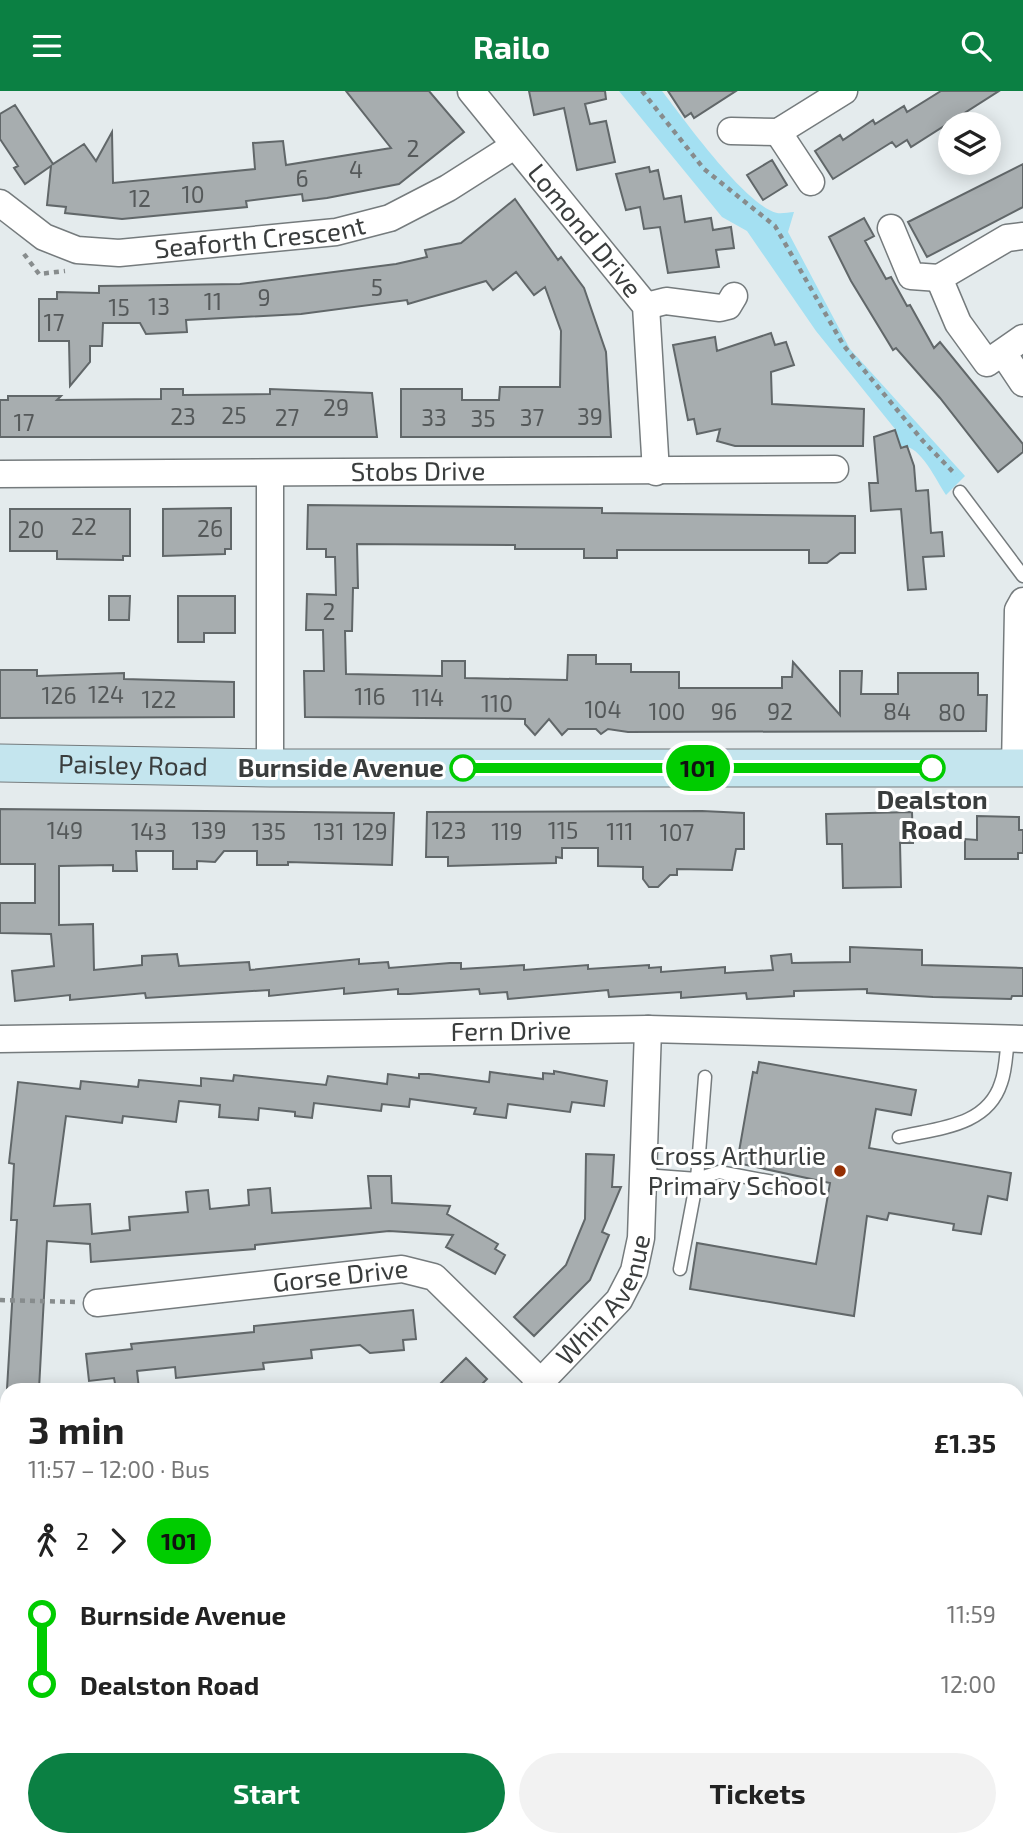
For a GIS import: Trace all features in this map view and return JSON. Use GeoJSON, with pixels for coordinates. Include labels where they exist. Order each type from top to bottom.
{"type":"FeatureCollection","features":[{"type":"Feature","properties":{"kind":"main road","name":"Paisley Road"},"geometry":{"type":"LineString","coordinates":[[0,763],[270,768],[1019,768]]}},
{"type":"Feature","properties":{"kind":"street","name":"Lomond Drive"},"geometry":{"type":"LineString","coordinates":[[471,91],[646,306],[656,472]]}},
{"type":"Feature","properties":{"kind":"street"},"geometry":{"type":"LineString","coordinates":[[731,131],[778,132],[844,91]]}},
{"type":"Feature","properties":{"kind":"street"},"geometry":{"type":"LineString","coordinates":[[778,132],[811,182]]}},
{"type":"Feature","properties":{"kind":"street","name":"Seaforth Crescent"},"geometry":{"type":"LineString","coordinates":[[0,203],[44,237],[86,250],[119,253],[336,232],[390,219],[449,188],[514,146]]}},
{"type":"Feature","properties":{"kind":"street"},"geometry":{"type":"LineString","coordinates":[[891,228],[911,277],[939,278],[1007,238],[1023,236]]}},
{"type":"Feature","properties":{"kind":"street"},"geometry":{"type":"LineString","coordinates":[[939,278],[958,323],[987,363],[1013,346],[1023,383]]}},
{"type":"Feature","properties":{"kind":"street"},"geometry":{"type":"LineString","coordinates":[[646,306],[666,301],[720,309],[728,306],[734,296]]}},
{"type":"Feature","properties":{"kind":"street","name":"Stobs Drive"},"geometry":{"type":"LineString","coordinates":[[0,474],[835,469]]}},
{"type":"Feature","properties":{"kind":"street"},"geometry":{"type":"LineString","coordinates":[[270,474],[270,768]]}},
{"type":"Feature","properties":{"kind":"street"},"geometry":{"type":"LineString","coordinates":[[1019,768],[1018,610],[1023,601]]}},
{"type":"Feature","properties":{"kind":"street","name":"Fern Drive"},"geometry":{"type":"LineString","coordinates":[[0,1039],[648,1029],[1015,1039]]}},
{"type":"Feature","properties":{"kind":"street","name":"Whin Avenue"},"geometry":{"type":"LineString","coordinates":[[541,1383],[619,1300],[634,1271],[641,1238],[648,1029]]}},
{"type":"Feature","properties":{"kind":"street","name":"Gorse Drive"},"geometry":{"type":"LineString","coordinates":[[97,1303],[402,1269],[434,1277],[455,1293],[535,1383]]}},
{"type":"Feature","properties":{"kind":"lane"},"geometry":{"type":"LineString","coordinates":[[960,492],[1023,576]]}},
{"type":"Feature","properties":{"kind":"lane"},"geometry":{"type":"LineString","coordinates":[[899,1137],[978,1117],[992,1101],[1001,1083],[1015,1039]]}},
{"type":"Feature","properties":{"kind":"lane"},"geometry":{"type":"LineString","coordinates":[[680,1269],[697,1179],[705,1077]]}},
{"type":"Feature","properties":{"kind":"lane"},"geometry":{"type":"LineString","coordinates":[[643,1175],[697,1179],[719,1172],[784,1184]]}},
{"type":"Feature","properties":{"kind":"path"},"geometry":{"type":"LineString","coordinates":[[642,91],[704,169],[775,226],[844,347],[923,441],[961,480],[960,492]]}},
{"type":"Feature","properties":{"kind":"path"},"geometry":{"type":"LineString","coordinates":[[0,1300],[97,1303]]}},
{"type":"Feature","properties":{"kind":"shaded area"},"geometry":{"type":"Polygon","coordinates":[[[619,91],[662,91],[715,159],[748,194],[764,207],[777,213],[794,212],[788,232],[850,349],[965,476],[946,495],[921,457],[908,447],[901,446],[895,429],[816,331],[747,231],[722,217],[619,91]]]}},
{"type":"Feature","properties":{"kind":"building"},"geometry":{"type":"Polygon","coordinates":[[[346,91],[429,91],[464,132],[399,184],[327,198],[303,201],[302,194],[246,201],[247,207],[122,219],[65,213],[66,207],[47,205],[51,166],[25,184],[14,168],[18,166],[0,139],[0,114],[15,105],[53,164],[84,144],[96,161],[112,132],[113,183],[255,169],[253,143],[283,141],[286,165],[391,148],[346,91]]]}},
{"type":"Feature","properties":{"kind":"building"},"geometry":{"type":"Polygon","coordinates":[[[529,91],[605,91],[606,99],[585,104],[590,124],[606,121],[615,162],[577,170],[564,108],[534,115],[529,91]]]}},
{"type":"Feature","properties":{"kind":"building"},"geometry":{"type":"Polygon","coordinates":[[[668,91],[736,91],[694,118],[691,113],[685,117],[668,91]]]}},
{"type":"Feature","properties":{"kind":"building"},"geometry":{"type":"Polygon","coordinates":[[[941,91],[999,91],[966,112],[938,112],[938,130],[911,147],[907,140],[896,147],[892,142],[833,179],[815,151],[840,135],[843,140],[873,120],[875,124],[904,106],[907,112],[941,91]]]}},
{"type":"Feature","properties":{"kind":"building"},"geometry":{"type":"Polygon","coordinates":[[[772,160],[787,185],[763,200],[747,175],[772,160]]]}},
{"type":"Feature","properties":{"kind":"building"},"geometry":{"type":"Polygon","coordinates":[[[1023,164],[1023,207],[927,257],[908,222],[1023,164]]]}},
{"type":"Feature","properties":{"kind":"building"},"geometry":{"type":"Polygon","coordinates":[[[649,167],[650,172],[658,170],[664,199],[681,196],[685,222],[711,218],[713,230],[731,227],[734,248],[716,250],[719,267],[668,273],[660,227],[644,229],[640,207],[626,210],[616,174],[649,167]]]}},
{"type":"Feature","properties":{"kind":"building"},"geometry":{"type":"Polygon","coordinates":[[[515,199],[558,260],[561,257],[584,288],[606,352],[611,437],[401,437],[401,389],[462,389],[462,400],[499,400],[500,387],[560,387],[561,331],[545,287],[534,295],[516,272],[493,290],[486,281],[408,304],[407,300],[301,314],[186,320],[187,332],[146,334],[140,323],[103,323],[102,346],[90,346],[90,362],[70,386],[69,341],[39,341],[39,299],[57,299],[57,292],[99,293],[99,286],[240,284],[396,264],[427,257],[425,250],[461,243],[515,199]]]}},
{"type":"Feature","properties":{"kind":"building"},"geometry":{"type":"Polygon","coordinates":[[[864,218],[874,236],[865,241],[886,279],[891,277],[907,306],[910,305],[934,348],[940,342],[1023,444],[1023,452],[998,472],[940,398],[896,348],[893,350],[851,281],[829,237],[864,218]]]}},
{"type":"Feature","properties":{"kind":"building"},"geometry":{"type":"Polygon","coordinates":[[[771,333],[775,345],[786,342],[794,365],[771,372],[772,404],[864,409],[863,446],[735,446],[717,441],[720,429],[697,434],[694,419],[688,420],[673,345],[715,337],[717,351],[771,333]]]}},
{"type":"Feature","properties":{"kind":"building"},"geometry":{"type":"Polygon","coordinates":[[[161,389],[183,389],[183,395],[270,394],[270,389],[372,393],[377,437],[0,437],[0,400],[8,400],[8,396],[61,396],[57,400],[161,399],[161,389]]]}},
{"type":"Feature","properties":{"kind":"building"},"geometry":{"type":"Polygon","coordinates":[[[895,430],[901,448],[907,446],[914,466],[916,491],[928,490],[931,533],[942,532],[944,556],[923,557],[926,589],[908,590],[901,509],[871,511],[869,483],[878,483],[874,437],[895,430]]]}},
{"type":"Feature","properties":{"kind":"building"},"geometry":{"type":"Polygon","coordinates":[[[308,505],[602,508],[602,513],[855,516],[855,553],[840,553],[827,563],[809,563],[809,550],[617,550],[617,558],[584,558],[584,549],[515,549],[515,545],[357,544],[358,588],[353,588],[352,631],[345,631],[346,674],[442,676],[442,661],[465,661],[465,678],[567,680],[568,655],[596,655],[596,664],[631,664],[631,672],[679,672],[679,688],[782,688],[782,677],[792,677],[793,662],[840,715],[840,671],[862,671],[861,694],[898,694],[898,673],[978,673],[978,695],[987,695],[986,731],[628,732],[608,729],[601,734],[596,729],[568,729],[562,735],[549,719],[535,735],[525,724],[525,719],[305,717],[304,671],[324,671],[323,630],[306,630],[307,594],[336,595],[335,557],[326,557],[326,549],[307,549],[308,505]]]}},
{"type":"Feature","properties":{"kind":"building"},"geometry":{"type":"Polygon","coordinates":[[[231,508],[231,549],[225,549],[225,554],[163,556],[163,509],[231,508]]]}},
{"type":"Feature","properties":{"kind":"building"},"geometry":{"type":"Polygon","coordinates":[[[10,509],[130,509],[130,556],[123,556],[123,560],[57,559],[57,551],[10,551],[10,509]]]}},
{"type":"Feature","properties":{"kind":"building"},"geometry":{"type":"Polygon","coordinates":[[[109,596],[130,596],[129,620],[109,620],[109,596]]]}},
{"type":"Feature","properties":{"kind":"building"},"geometry":{"type":"Polygon","coordinates":[[[178,596],[235,596],[235,633],[204,633],[204,642],[178,642],[178,596]]]}},
{"type":"Feature","properties":{"kind":"building"},"geometry":{"type":"Polygon","coordinates":[[[0,670],[37,670],[37,676],[124,673],[124,679],[234,682],[234,717],[0,718],[0,670]]]}},
{"type":"Feature","properties":{"kind":"building"},"geometry":{"type":"Polygon","coordinates":[[[0,809],[394,813],[392,865],[288,862],[288,865],[257,865],[257,851],[224,851],[215,862],[197,861],[197,869],[173,869],[173,851],[136,851],[137,871],[113,871],[113,865],[59,866],[59,925],[93,924],[94,970],[142,965],[142,956],[177,954],[179,966],[249,962],[250,970],[359,959],[359,964],[388,962],[389,968],[450,963],[461,963],[461,969],[524,965],[524,970],[588,965],[588,969],[649,965],[649,968],[661,967],[661,972],[725,967],[725,973],[773,970],[771,956],[791,954],[792,963],[850,962],[850,947],[922,950],[922,965],[1023,968],[1023,996],[1012,996],[1011,999],[933,997],[867,993],[867,989],[794,991],[794,996],[747,999],[746,993],[681,998],[681,992],[609,997],[608,990],[508,999],[507,992],[480,994],[479,989],[398,994],[398,989],[344,994],[344,988],[269,996],[269,990],[146,998],[145,993],[70,1000],[70,995],[15,1001],[12,971],[54,966],[51,934],[0,933],[0,903],[35,903],[35,864],[0,864],[0,809]]]}},
{"type":"Feature","properties":{"kind":"building"},"geometry":{"type":"Polygon","coordinates":[[[427,812],[744,813],[744,849],[736,849],[732,870],[677,869],[677,875],[670,875],[658,887],[649,887],[643,879],[643,867],[598,866],[598,848],[562,848],[562,858],[556,857],[556,863],[448,866],[448,857],[426,857],[427,812]]]}},
{"type":"Feature","properties":{"kind":"building"},"geometry":{"type":"Polygon","coordinates":[[[912,812],[913,843],[900,843],[901,887],[843,888],[842,844],[827,844],[826,814],[912,812]]]}},
{"type":"Feature","properties":{"kind":"building"},"geometry":{"type":"Polygon","coordinates":[[[977,816],[1019,817],[1019,830],[1023,830],[1023,853],[1018,853],[1018,859],[965,859],[965,839],[977,840],[977,816]]]}},
{"type":"Feature","properties":{"kind":"building"},"geometry":{"type":"Polygon","coordinates":[[[759,1062],[916,1090],[911,1115],[876,1109],[869,1148],[1011,1173],[1007,1200],[988,1196],[981,1234],[953,1230],[954,1224],[889,1213],[887,1220],[867,1216],[854,1316],[690,1289],[697,1243],[816,1264],[830,1183],[737,1163],[753,1072],[757,1073],[759,1062]]]}},
{"type":"Feature","properties":{"kind":"building"},"geometry":{"type":"Polygon","coordinates":[[[554,1071],[607,1081],[604,1106],[572,1102],[570,1112],[508,1104],[506,1118],[474,1114],[476,1108],[410,1099],[409,1107],[382,1104],[381,1111],[314,1103],[312,1118],[295,1116],[295,1112],[259,1108],[258,1120],[219,1117],[220,1105],[179,1101],[176,1122],[123,1116],[122,1123],[66,1116],[54,1206],[90,1204],[92,1234],[130,1230],[129,1217],[188,1212],[186,1192],[208,1190],[210,1209],[249,1205],[248,1190],[270,1188],[272,1213],[371,1208],[368,1176],[391,1176],[392,1203],[450,1206],[447,1214],[498,1244],[495,1249],[505,1255],[495,1274],[446,1247],[453,1235],[389,1231],[255,1245],[255,1249],[91,1262],[90,1244],[47,1241],[39,1383],[7,1383],[17,1220],[11,1220],[14,1164],[9,1163],[18,1082],[80,1089],[81,1081],[138,1087],[139,1080],[201,1086],[201,1078],[233,1081],[234,1075],[326,1085],[328,1076],[387,1084],[388,1074],[419,1078],[419,1074],[429,1074],[489,1082],[490,1072],[543,1079],[543,1073],[554,1074],[554,1071]]]}},
{"type":"Feature","properties":{"kind":"building"},"geometry":{"type":"Polygon","coordinates":[[[586,1154],[614,1155],[612,1187],[621,1187],[602,1232],[609,1235],[590,1280],[534,1336],[514,1317],[566,1265],[585,1219],[586,1154]]]}},
{"type":"Feature","properties":{"kind":"building"},"geometry":{"type":"Polygon","coordinates":[[[413,1310],[416,1339],[403,1340],[404,1350],[370,1353],[360,1345],[311,1350],[312,1358],[263,1363],[264,1369],[176,1378],[175,1367],[137,1371],[138,1383],[115,1383],[114,1378],[89,1381],[86,1354],[132,1349],[131,1344],[254,1332],[254,1326],[413,1310]]]}},
{"type":"Feature","properties":{"kind":"building"},"geometry":{"type":"Polygon","coordinates":[[[466,1358],[487,1379],[483,1383],[441,1383],[466,1358]]]}},
{"type":"Feature","properties":{"kind":"bus line","name":"101"},"geometry":{"type":"LineString","coordinates":[[463,768],[932,768]]}},
{"type":"Feature","properties":{"kind":"place","name":"Burnside Avenue"},"geometry":{"type":"Point","coordinates":[463,768]}},
{"type":"Feature","properties":{"kind":"place","name":"Dealston Road"},"geometry":{"type":"Point","coordinates":[932,768]}},
{"type":"Feature","properties":{"kind":"place","name":"Cross Arthurlie Primary School"},"geometry":{"type":"Point","coordinates":[840,1171]}}]}
